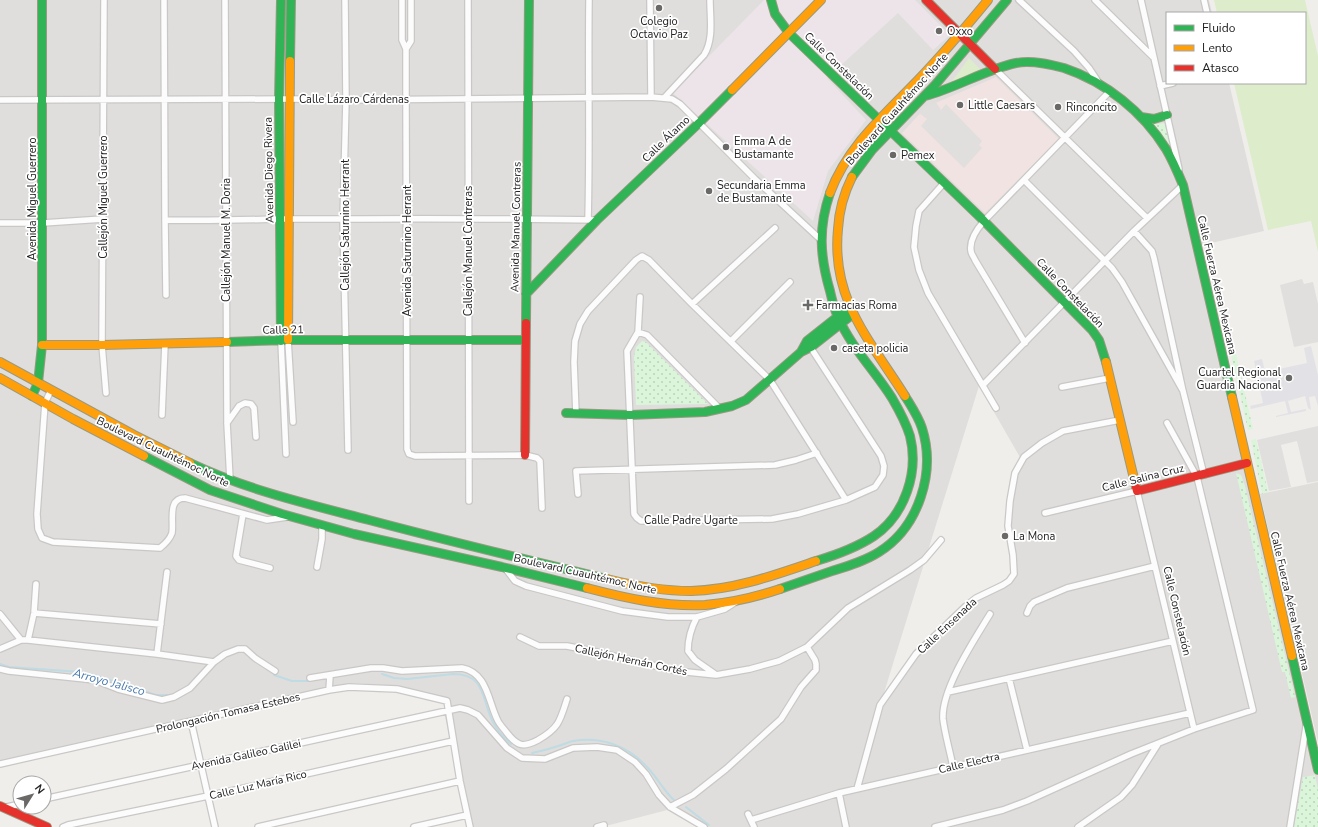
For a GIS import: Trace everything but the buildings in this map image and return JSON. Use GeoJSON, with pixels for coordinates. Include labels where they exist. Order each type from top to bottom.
{"type":"FeatureCollection","features":[{"type":"Feature","properties":{"kind":"main road","name":"Avenida Miguel Guerrero"},"geometry":{"type":"LineString","coordinates":[[32,396],[38,383],[42,345],[42,0]]}},
{"type":"Feature","properties":{"kind":"main road","name":"Avenida Diego Rivera"},"geometry":{"type":"LineString","coordinates":[[281,0],[279,99],[285,219]]}},
{"type":"Feature","properties":{"kind":"main road","name":"Avenida Diego Rivera"},"geometry":{"type":"LineString","coordinates":[[284,340],[285,219],[291,99],[290,0]]}},
{"type":"Feature","properties":{"kind":"main road","name":"Avenida Manuel Contreras"},"geometry":{"type":"LineString","coordinates":[[525,455],[529,0]]}},
{"type":"Feature","properties":{"kind":"main road","name":"Calle Constelación"},"geometry":{"type":"LineString","coordinates":[[771,0],[775,14],[789,33],[984,221],[1092,330],[1099,340],[1103,350],[1137,491]]}},
{"type":"Feature","properties":{"kind":"main road","name":"Calle Álamo"},"geometry":{"type":"LineString","coordinates":[[526,294],[597,220],[699,123],[821,0]]}},
{"type":"Feature","properties":{"kind":"main road"},"geometry":{"type":"LineString","coordinates":[[926,0],[995,69]]}},
{"type":"Feature","properties":{"kind":"main road","name":"Boulevard Cuauhtémoc Norte"},"geometry":{"type":"LineString","coordinates":[[0,362],[172,454],[230,480],[282,498],[638,587],[660,590],[695,591],[725,588],[752,582],[835,556],[873,539],[896,514],[902,506],[908,488],[913,453],[909,435],[902,416],[839,320],[825,275],[820,239],[822,223],[829,196],[836,179],[852,152],[960,34],[988,0]]}},
{"type":"Feature","properties":{"kind":"main road","name":"Boulevard Cuauhtémoc Norte"},"geometry":{"type":"LineString","coordinates":[[0,378],[90,428],[205,488],[253,506],[322,526],[505,567],[600,592],[665,604],[703,605],[739,600],[813,578],[861,561],[880,552],[908,523],[920,500],[927,467],[923,432],[913,410],[851,311],[838,272],[836,243],[843,197],[849,182],[858,167],[925,96],[1007,0]]}},
{"type":"Feature","properties":{"kind":"main road","name":"Calle Fuerza Aérea Mexicana"},"geometry":{"type":"LineString","coordinates":[[925,96],[938,94],[995,69],[1018,63],[1045,63],[1068,69],[1100,84],[1110,91],[1141,117],[1165,146],[1172,158],[1183,185],[1318,770]]}},
{"type":"Feature","properties":{"kind":"main road"},"geometry":{"type":"LineString","coordinates":[[1141,117],[1154,119],[1167,115]]}},
{"type":"Feature","properties":{"kind":"main road"},"geometry":{"type":"LineString","coordinates":[[566,413],[630,415],[705,412],[732,406],[746,400],[809,344],[851,311]]}},
{"type":"Feature","properties":{"kind":"main road"},"geometry":{"type":"LineString","coordinates":[[809,344],[818,332],[839,320]]}},
{"type":"Feature","properties":{"kind":"main road","name":"Calle 21"},"geometry":{"type":"LineString","coordinates":[[42,345],[226,343],[284,340],[525,340]]}},
{"type":"Feature","properties":{"kind":"main road","name":"Calle Salina Cruz"},"geometry":{"type":"LineString","coordinates":[[1137,491],[1247,463]]}},
{"type":"Feature","properties":{"kind":"main road"},"geometry":{"type":"LineString","coordinates":[[1,807],[47,827]]}},
{"type":"Feature","properties":{"kind":"street","name":"Callejón Miguel Guerrero"},"geometry":{"type":"LineString","coordinates":[[104,0],[102,345],[106,393]]}},
{"type":"Feature","properties":{"kind":"street"},"geometry":{"type":"LineString","coordinates":[[164,0],[166,295]]}},
{"type":"Feature","properties":{"kind":"street","name":"Callejón Manuel M. Doria"},"geometry":{"type":"LineString","coordinates":[[225,0],[227,221],[226,343],[227,423],[230,480]]}},
{"type":"Feature","properties":{"kind":"street","name":"Callejón Saturnino Herrant"},"geometry":{"type":"LineString","coordinates":[[345,0],[346,100],[343,220],[347,340],[348,450]]}},
{"type":"Feature","properties":{"kind":"street","name":"Avenida Saturnino Herrant"},"geometry":{"type":"LineString","coordinates":[[402,0],[402,40],[406,49],[407,449],[409,454],[415,456],[469,457]]}},
{"type":"Feature","properties":{"kind":"street","name":"Avenida Saturnino Herrant"},"geometry":{"type":"LineString","coordinates":[[406,49],[411,41],[411,0]]}},
{"type":"Feature","properties":{"kind":"street","name":"Callejón Manuel Contreras"},"geometry":{"type":"LineString","coordinates":[[468,0],[469,501]]}},
{"type":"Feature","properties":{"kind":"street"},"geometry":{"type":"LineString","coordinates":[[588,220],[590,156],[588,98],[589,0]]}},
{"type":"Feature","properties":{"kind":"street"},"geometry":{"type":"LineString","coordinates":[[650,0],[651,97]]}},
{"type":"Feature","properties":{"kind":"street"},"geometry":{"type":"LineString","coordinates":[[664,98],[704,55],[708,47],[710,40],[710,0]]}},
{"type":"Feature","properties":{"kind":"street"},"geometry":{"type":"LineString","coordinates":[[1019,0],[1074,51],[1089,68],[1100,84]]}},
{"type":"Feature","properties":{"kind":"street"},"geometry":{"type":"LineString","coordinates":[[1095,0],[1153,57]]}},
{"type":"Feature","properties":{"kind":"street"},"geometry":{"type":"LineString","coordinates":[[983,385],[1147,218],[1183,185],[1141,0]]}},
{"type":"Feature","properties":{"kind":"street"},"geometry":{"type":"LineString","coordinates":[[1204,0],[1207,12]]}},
{"type":"Feature","properties":{"kind":"street"},"geometry":{"type":"LineString","coordinates":[[995,69],[1147,218]]}},
{"type":"Feature","properties":{"kind":"street"},"geometry":{"type":"LineString","coordinates":[[1160,86],[1169,84]]}},
{"type":"Feature","properties":{"kind":"street"},"geometry":{"type":"LineString","coordinates":[[1025,343],[971,251],[972,240],[977,229],[984,221],[1110,91]]}},
{"type":"Feature","properties":{"kind":"street","name":"Calle Lázaro Cárdenas"},"geometry":{"type":"LineString","coordinates":[[0,100],[406,100],[468,98],[651,97],[676,100],[783,206],[820,239]]}},
{"type":"Feature","properties":{"kind":"street"},"geometry":{"type":"LineString","coordinates":[[1024,180],[1112,268],[1122,282],[1183,391]]}},
{"type":"Feature","properties":{"kind":"street"},"geometry":{"type":"LineString","coordinates":[[944,183],[919,211],[914,247],[919,270],[928,293],[996,408]]}},
{"type":"Feature","properties":{"kind":"street"},"geometry":{"type":"LineString","coordinates":[[165,220],[227,221],[285,219],[343,220],[469,218],[597,220]]}},
{"type":"Feature","properties":{"kind":"street"},"geometry":{"type":"LineString","coordinates":[[0,223],[43,223],[103,219]]}},
{"type":"Feature","properties":{"kind":"street"},"geometry":{"type":"LineString","coordinates":[[692,304],[775,228]]}},
{"type":"Feature","properties":{"kind":"street"},"geometry":{"type":"LineString","coordinates":[[935,827],[990,814],[1027,801],[1131,754],[1194,729],[1253,710],[1200,476],[1154,258],[1152,252],[1134,231]]}},
{"type":"Feature","properties":{"kind":"street"},"geometry":{"type":"LineString","coordinates":[[576,414],[574,362],[575,341],[580,324],[588,310],[636,260],[642,256],[649,260],[770,380],[846,500]]}},
{"type":"Feature","properties":{"kind":"street"},"geometry":{"type":"LineString","coordinates":[[731,341],[790,282]]}},
{"type":"Feature","properties":{"kind":"street"},"geometry":{"type":"LineString","coordinates":[[640,297],[638,332],[647,335],[720,409]]}},
{"type":"Feature","properties":{"kind":"street","name":"Calle Padre Ugarte"},"geometry":{"type":"LineString","coordinates":[[638,332],[627,351],[634,514],[641,521],[772,519],[798,514],[846,500],[875,487],[883,474],[884,466],[881,456],[809,344]]}},
{"type":"Feature","properties":{"kind":"street"},"geometry":{"type":"LineString","coordinates":[[284,340],[293,422]]}},
{"type":"Feature","properties":{"kind":"street"},"geometry":{"type":"LineString","coordinates":[[284,340],[286,454]]}},
{"type":"Feature","properties":{"kind":"street"},"geometry":{"type":"LineString","coordinates":[[162,415],[164,344]]}},
{"type":"Feature","properties":{"kind":"street"},"geometry":{"type":"LineString","coordinates":[[1062,388],[1110,378]]}},
{"type":"Feature","properties":{"kind":"street"},"geometry":{"type":"LineString","coordinates":[[51,390],[45,403],[37,524],[42,538],[52,542],[160,548],[165,544],[172,533],[173,505],[180,498],[185,498],[267,520],[289,517]]}},
{"type":"Feature","properties":{"kind":"street"},"geometry":{"type":"LineString","coordinates":[[227,423],[239,406],[244,403],[251,404],[254,408],[256,437]]}},
{"type":"Feature","properties":{"kind":"street","name":"Calle Ensenada"},"geometry":{"type":"LineString","coordinates":[[857,789],[880,705],[916,654],[966,606],[976,598],[1010,581],[1014,574],[1013,555],[1008,526],[1010,501],[1015,473],[1024,457],[1042,443],[1063,431],[1120,420]]}},
{"type":"Feature","properties":{"kind":"street"},"geometry":{"type":"LineString","coordinates":[[1167,423],[1200,476]]}},
{"type":"Feature","properties":{"kind":"street"},"geometry":{"type":"LineString","coordinates":[[578,494],[576,471],[775,465],[817,453]]}},
{"type":"Feature","properties":{"kind":"street"},"geometry":{"type":"LineString","coordinates":[[469,457],[525,455],[534,457],[540,461],[542,508]]}},
{"type":"Feature","properties":{"kind":"street","name":"Calle Salina Cruz"},"geometry":{"type":"LineString","coordinates":[[1045,513],[1137,491]]}},
{"type":"Feature","properties":{"kind":"street","name":"Calle Constelación"},"geometry":{"type":"LineString","coordinates":[[1137,491],[1194,729]]}},
{"type":"Feature","properties":{"kind":"street"},"geometry":{"type":"LineString","coordinates":[[243,514],[236,556],[239,560],[270,568]]}},
{"type":"Feature","properties":{"kind":"street"},"geometry":{"type":"LineString","coordinates":[[317,567],[322,539],[322,526]]}},
{"type":"Feature","properties":{"kind":"street","name":"Callejón Hernán Cortés"},"geometry":{"type":"LineString","coordinates":[[520,637],[539,646],[567,646],[677,671],[716,675],[750,669],[779,661],[807,647],[848,608],[924,560],[941,540]]}},
{"type":"Feature","properties":{"kind":"street"},"geometry":{"type":"LineString","coordinates":[[1027,613],[1030,606],[1040,599],[1067,588],[1155,566]]}},
{"type":"Feature","properties":{"kind":"street"},"geometry":{"type":"LineString","coordinates":[[505,567],[515,581],[526,586],[622,611],[668,617],[697,617],[725,609],[739,600]]}},
{"type":"Feature","properties":{"kind":"street"},"geometry":{"type":"LineString","coordinates":[[157,654],[167,572]]}},
{"type":"Feature","properties":{"kind":"street"},"geometry":{"type":"LineString","coordinates":[[28,640],[34,613],[36,584]]}},
{"type":"Feature","properties":{"kind":"street"},"geometry":{"type":"LineString","coordinates":[[34,613],[161,624]]}},
{"type":"Feature","properties":{"kind":"street"},"geometry":{"type":"LineString","coordinates":[[0,614],[21,640]]}},
{"type":"Feature","properties":{"kind":"street"},"geometry":{"type":"LineString","coordinates":[[952,767],[943,718],[944,706],[952,680],[990,614]]}},
{"type":"Feature","properties":{"kind":"street"},"geometry":{"type":"LineString","coordinates":[[697,617],[692,626],[688,642],[688,651],[695,660],[716,675]]}},
{"type":"Feature","properties":{"kind":"street"},"geometry":{"type":"LineString","coordinates":[[0,649],[21,640],[28,640],[157,654],[214,662]]}},
{"type":"Feature","properties":{"kind":"street"},"geometry":{"type":"LineString","coordinates":[[948,692],[1173,641]]}},
{"type":"Feature","properties":{"kind":"street"},"geometry":{"type":"LineString","coordinates":[[670,807],[693,795],[726,769],[781,719],[801,687],[816,670],[816,664],[807,647]]}},
{"type":"Feature","properties":{"kind":"street"},"geometry":{"type":"LineString","coordinates":[[0,669],[9,672],[95,680],[118,689],[162,700],[174,697],[190,688],[214,662],[225,654],[238,649],[245,649],[255,658],[275,671]]}},
{"type":"Feature","properties":{"kind":"street"},"geometry":{"type":"LineString","coordinates":[[310,678],[330,676],[371,668],[402,671],[462,668],[470,670],[479,677],[489,695],[498,721],[513,741],[521,745],[529,745],[557,726],[567,700]]}},
{"type":"Feature","properties":{"kind":"street"},"geometry":{"type":"LineString","coordinates":[[329,690],[330,676]]}},
{"type":"Feature","properties":{"kind":"street"},"geometry":{"type":"LineString","coordinates":[[1009,678],[1027,750]]}},
{"type":"Feature","properties":{"kind":"street","name":"Prolongación Tomasa Estebes"},"geometry":{"type":"LineString","coordinates":[[0,764],[329,690],[349,687],[397,689],[446,700],[448,702],[448,711]]}},
{"type":"Feature","properties":{"kind":"street","name":"Avenida Galileo Galilei"},"geometry":{"type":"LineString","coordinates":[[52,797],[460,708],[478,715],[507,748],[522,758]]}},
{"type":"Feature","properties":{"kind":"street"},"geometry":{"type":"LineString","coordinates":[[448,711],[460,781],[470,827]]}},
{"type":"Feature","properties":{"kind":"street","name":"Calle Electra"},"geometry":{"type":"LineString","coordinates":[[751,820],[839,793],[1190,713]]}},
{"type":"Feature","properties":{"kind":"street"},"geometry":{"type":"LineString","coordinates":[[191,721],[216,827]]}},
{"type":"Feature","properties":{"kind":"street"},"geometry":{"type":"LineString","coordinates":[[1290,827],[1307,724]]}},
{"type":"Feature","properties":{"kind":"street","name":"Calle Luz María Rico"},"geometry":{"type":"LineString","coordinates":[[63,827],[453,741]]}},
{"type":"Feature","properties":{"kind":"street"},"geometry":{"type":"LineString","coordinates":[[1078,827],[1121,798],[1140,774],[1158,744]]}},
{"type":"Feature","properties":{"kind":"street"},"geometry":{"type":"LineString","coordinates":[[521,745],[522,758],[545,759],[573,748],[597,747],[617,750],[639,766],[646,774],[659,795],[670,807],[704,827]]}},
{"type":"Feature","properties":{"kind":"street"},"geometry":{"type":"LineString","coordinates":[[258,827],[460,781]]}},
{"type":"Feature","properties":{"kind":"street"},"geometry":{"type":"LineString","coordinates":[[839,793],[846,827]]}},
{"type":"Feature","properties":{"kind":"street"},"geometry":{"type":"LineString","coordinates":[[1,807],[12,805]]}},
{"type":"Feature","properties":{"kind":"street"},"geometry":{"type":"LineString","coordinates":[[748,814],[754,827]]}},
{"type":"Feature","properties":{"kind":"street"},"geometry":{"type":"LineString","coordinates":[[414,827],[467,815]]}},
{"type":"Feature","properties":{"kind":"street"},"geometry":{"type":"LineString","coordinates":[[597,827],[604,826]]}},
{"type":"Feature","properties":{"kind":"shaded area"},"geometry":{"type":"Polygon","coordinates":[[[0,0],[1209,0],[1212,12],[1166,12],[1166,84],[1229,84],[1264,231],[1198,246],[1318,761],[1318,827],[701,827],[671,809],[602,827],[469,827],[444,712],[446,701],[384,685],[352,683],[192,723],[0,762],[0,0]],[[979,386],[883,696],[913,655],[984,593],[1008,585],[1015,575],[1009,519],[1010,494],[1021,459],[979,386]]]}},
{"type":"Feature","properties":{"kind":"shaded area"},"geometry":{"type":"Polygon","coordinates":[[[764,0],[915,0],[950,35],[933,50],[898,13],[827,78],[866,120],[828,171],[813,221],[673,93],[764,0]]]}},
{"type":"Feature","properties":{"kind":"shaded area"},"geometry":{"type":"Polygon","coordinates":[[[996,77],[1059,139],[985,213],[902,133],[926,107],[996,77]]]}},
{"type":"Feature","properties":{"kind":"shaded area"},"geometry":{"type":"Polygon","coordinates":[[[936,102],[941,110],[946,104],[982,141],[979,145],[982,148],[964,168],[921,126],[927,119],[919,113],[926,107],[936,102]]]}},
{"type":"Feature","properties":{"kind":"shaded area"},"geometry":{"type":"Polygon","coordinates":[[[1302,279],[1304,284],[1313,282],[1318,304],[1318,342],[1294,347],[1280,285],[1302,279]]]}},
{"type":"Feature","properties":{"kind":"shaded area"},"geometry":{"type":"Polygon","coordinates":[[[1230,331],[1235,353],[1228,355],[1223,332],[1230,331]]]}},
{"type":"Feature","properties":{"kind":"shaded area"},"geometry":{"type":"Polygon","coordinates":[[[1311,346],[1318,375],[1318,406],[1315,396],[1309,397],[1311,410],[1308,408],[1305,396],[1288,401],[1291,412],[1306,409],[1306,411],[1276,417],[1288,413],[1285,401],[1251,409],[1250,406],[1263,403],[1254,361],[1262,359],[1265,372],[1307,363],[1304,348],[1311,346]]]}},
{"type":"Feature","properties":{"kind":"shaded area"},"geometry":{"type":"Polygon","coordinates":[[[1318,426],[1318,481],[1307,483],[1297,441],[1281,445],[1291,487],[1269,491],[1257,440],[1318,426]]]}},
{"type":"Feature","properties":{"kind":"shaded area"},"geometry":{"type":"Polygon","coordinates":[[[1318,482],[1318,742],[1260,494],[1318,482]]]}},
{"type":"Feature","properties":{"kind":"shaded area"},"geometry":{"type":"Polygon","coordinates":[[[1308,739],[1315,775],[1303,777],[1308,739]]]}},
{"type":"Feature","properties":{"kind":"green space"},"geometry":{"type":"Polygon","coordinates":[[[1214,0],[1305,0],[1318,56],[1318,252],[1311,221],[1268,230],[1234,84],[1306,84],[1306,12],[1217,12],[1214,0]]]}},
{"type":"Feature","properties":{"kind":"green space"},"geometry":{"type":"Polygon","coordinates":[[[969,58],[985,74],[945,91],[969,58]]]}},
{"type":"Feature","properties":{"kind":"green space"},"geometry":{"type":"Polygon","coordinates":[[[1152,123],[1165,123],[1176,161],[1163,138],[1152,123]]]}},
{"type":"Feature","properties":{"kind":"green space"},"geometry":{"type":"Polygon","coordinates":[[[642,341],[646,342],[708,404],[636,405],[634,358],[636,347],[642,341]]]}},
{"type":"Feature","properties":{"kind":"green space"},"geometry":{"type":"Polygon","coordinates":[[[1236,354],[1253,429],[1248,430],[1231,355],[1236,354]]]}},
{"type":"Feature","properties":{"kind":"green space"},"geometry":{"type":"Polygon","coordinates":[[[1256,439],[1268,492],[1262,494],[1251,440],[1256,439]]]}},
{"type":"Feature","properties":{"kind":"green space"},"geometry":{"type":"Polygon","coordinates":[[[1236,473],[1241,475],[1245,486],[1295,697],[1291,698],[1285,672],[1282,672],[1236,473]]]}},
{"type":"Feature","properties":{"kind":"green space"},"geometry":{"type":"Polygon","coordinates":[[[1315,775],[1318,789],[1318,827],[1294,827],[1303,777],[1315,775]]]}},
{"type":"Feature","properties":{"kind":"waterway","name":"Arroyo Jalisco"},"geometry":{"type":"LineString","coordinates":[[0,664],[9,667],[81,672],[156,695],[171,695]]}},
{"type":"Feature","properties":{"kind":"waterway","name":"Arroyo Jalisco"},"geometry":{"type":"LineString","coordinates":[[382,674],[394,678],[407,679],[453,674],[464,675],[472,678],[481,690],[489,714],[495,725],[501,734],[511,744]]}},
{"type":"Feature","properties":{"kind":"waterway","name":"Arroyo Jalisco"},"geometry":{"type":"LineString","coordinates":[[274,675],[292,681],[309,681]]}},
{"type":"Feature","properties":{"kind":"waterway","name":"Arroyo Jalisco"},"geometry":{"type":"LineString","coordinates":[[532,753],[571,741],[594,740],[613,744],[623,748],[640,760],[676,802]]}},
{"type":"Feature","properties":{"kind":"waterway","name":"Arroyo Jalisco"},"geometry":{"type":"LineString","coordinates":[[686,807],[709,825]]}},
{"type":"Feature","properties":{"kind":"traffic: fast"},"geometry":{"type":"LineString","coordinates":[[32,396],[38,383],[42,345],[42,0]]}},
{"type":"Feature","properties":{"kind":"traffic: fast"},"geometry":{"type":"LineString","coordinates":[[281,0],[279,99],[281,341]]}},
{"type":"Feature","properties":{"kind":"traffic: fast"},"geometry":{"type":"LineString","coordinates":[[290,61],[291,0]]}},
{"type":"Feature","properties":{"kind":"traffic: fast"},"geometry":{"type":"LineString","coordinates":[[526,323],[529,0]]}},
{"type":"Feature","properties":{"kind":"traffic: fast"},"geometry":{"type":"LineString","coordinates":[[771,0],[775,14],[789,33],[984,221],[1092,330],[1099,340],[1106,362]]}},
{"type":"Feature","properties":{"kind":"traffic: fast"},"geometry":{"type":"LineString","coordinates":[[852,177],[872,150],[935,85],[1007,0]]}},
{"type":"Feature","properties":{"kind":"traffic: fast"},"geometry":{"type":"LineString","coordinates":[[925,96],[1004,66],[1022,62],[1034,62],[1064,68],[1094,81],[1109,90],[1135,111],[1157,135],[1173,162],[1183,185],[1232,397]]}},
{"type":"Feature","properties":{"kind":"traffic: fast"},"geometry":{"type":"LineString","coordinates":[[526,294],[597,220],[732,90]]}},
{"type":"Feature","properties":{"kind":"traffic: fast"},"geometry":{"type":"LineString","coordinates":[[1141,117],[1154,119],[1167,115]]}},
{"type":"Feature","properties":{"kind":"traffic: fast"},"geometry":{"type":"LineString","coordinates":[[816,561],[853,548],[874,536],[885,527],[894,517],[907,492],[913,464],[910,436],[902,417],[892,398],[843,328],[834,308],[822,254],[822,230],[830,193]]}},
{"type":"Feature","properties":{"kind":"traffic: fast"},"geometry":{"type":"LineString","coordinates":[[801,352],[807,341],[850,307]]}},
{"type":"Feature","properties":{"kind":"traffic: fast"},"geometry":{"type":"LineString","coordinates":[[566,413],[630,415],[705,412],[732,406],[746,400],[801,352],[811,347],[853,314]]}},
{"type":"Feature","properties":{"kind":"traffic: fast"},"geometry":{"type":"LineString","coordinates":[[227,342],[288,340],[525,340]]}},
{"type":"Feature","properties":{"kind":"traffic: fast"},"geometry":{"type":"LineString","coordinates":[[780,589],[868,558],[879,552],[893,541],[905,528],[921,497],[927,462],[926,445],[922,428],[905,396]]}},
{"type":"Feature","properties":{"kind":"traffic: fast"},"geometry":{"type":"LineString","coordinates":[[144,456],[210,490],[282,514],[354,534],[502,567],[587,588]]}},
{"type":"Feature","properties":{"kind":"traffic: fast"},"geometry":{"type":"LineString","coordinates":[[190,463],[233,481],[301,502],[458,543],[607,579]]}},
{"type":"Feature","properties":{"kind":"traffic: fast"},"geometry":{"type":"LineString","coordinates":[[1292,656],[1318,770]]}},
{"type":"Feature","properties":{"kind":"traffic: slow"},"geometry":{"type":"LineString","coordinates":[[732,90],[821,0]]}},
{"type":"Feature","properties":{"kind":"traffic: slow"},"geometry":{"type":"LineString","coordinates":[[830,193],[837,176],[856,146],[879,119],[917,81],[988,0]]}},
{"type":"Feature","properties":{"kind":"traffic: slow"},"geometry":{"type":"LineString","coordinates":[[288,340],[290,61]]}},
{"type":"Feature","properties":{"kind":"traffic: slow"},"geometry":{"type":"LineString","coordinates":[[852,177],[842,202],[839,216],[837,254],[841,277],[847,298],[856,318],[905,396]]}},
{"type":"Feature","properties":{"kind":"traffic: slow"},"geometry":{"type":"LineString","coordinates":[[42,345],[227,342]]}},
{"type":"Feature","properties":{"kind":"traffic: slow"},"geometry":{"type":"LineString","coordinates":[[0,362],[134,435],[190,463]]}},
{"type":"Feature","properties":{"kind":"traffic: slow"},"geometry":{"type":"LineString","coordinates":[[1106,362],[1136,487]]}},
{"type":"Feature","properties":{"kind":"traffic: slow"},"geometry":{"type":"LineString","coordinates":[[0,378],[73,419],[144,456]]}},
{"type":"Feature","properties":{"kind":"traffic: slow"},"geometry":{"type":"LineString","coordinates":[[1232,397],[1292,656]]}},
{"type":"Feature","properties":{"kind":"traffic: slow"},"geometry":{"type":"LineString","coordinates":[[607,579],[660,589],[680,591],[707,590],[739,585],[816,561]]}},
{"type":"Feature","properties":{"kind":"traffic: slow"},"geometry":{"type":"LineString","coordinates":[[587,588],[645,601],[675,605],[714,604],[752,597],[780,589]]}},
{"type":"Feature","properties":{"kind":"traffic: jam"},"geometry":{"type":"LineString","coordinates":[[926,0],[995,69]]}},
{"type":"Feature","properties":{"kind":"traffic: jam"},"geometry":{"type":"LineString","coordinates":[[525,455],[526,323]]}},
{"type":"Feature","properties":{"kind":"traffic: jam"},"geometry":{"type":"LineString","coordinates":[[1136,487],[1137,491],[1247,463]]}},
{"type":"Feature","properties":{"kind":"traffic: jam"},"geometry":{"type":"LineString","coordinates":[[0,806],[47,827]]}},
{"type":"Feature","properties":{"kind":"place","name":"Colegio Octavio Paz"},"geometry":{"type":"Point","coordinates":[659,8]}},
{"type":"Feature","properties":{"kind":"place","name":"Oxxo"},"geometry":{"type":"Point","coordinates":[939,31]}},
{"type":"Feature","properties":{"kind":"place","name":"Little Caesars"},"geometry":{"type":"Point","coordinates":[960,105]}},
{"type":"Feature","properties":{"kind":"place","name":"Rinconcito"},"geometry":{"type":"Point","coordinates":[1058,107]}},
{"type":"Feature","properties":{"kind":"place","name":"Emma A de Bustamante"},"geometry":{"type":"Point","coordinates":[726,147]}},
{"type":"Feature","properties":{"kind":"place","name":"Pemex"},"geometry":{"type":"Point","coordinates":[893,155]}},
{"type":"Feature","properties":{"kind":"place","name":"Secundaria Emma de Bustamante"},"geometry":{"type":"Point","coordinates":[709,191]}},
{"type":"Feature","properties":{"kind":"place","name":"Farmacias Roma"},"geometry":{"type":"Point","coordinates":[808,305]}},
{"type":"Feature","properties":{"kind":"place","name":"caseta policia"},"geometry":{"type":"Point","coordinates":[834,348]}},
{"type":"Feature","properties":{"kind":"place","name":"Cuartel Regional Guardia Nacional"},"geometry":{"type":"Point","coordinates":[1289,378]}},
{"type":"Feature","properties":{"kind":"place","name":"La Mona"},"geometry":{"type":"Point","coordinates":[1005,536]}}]}
